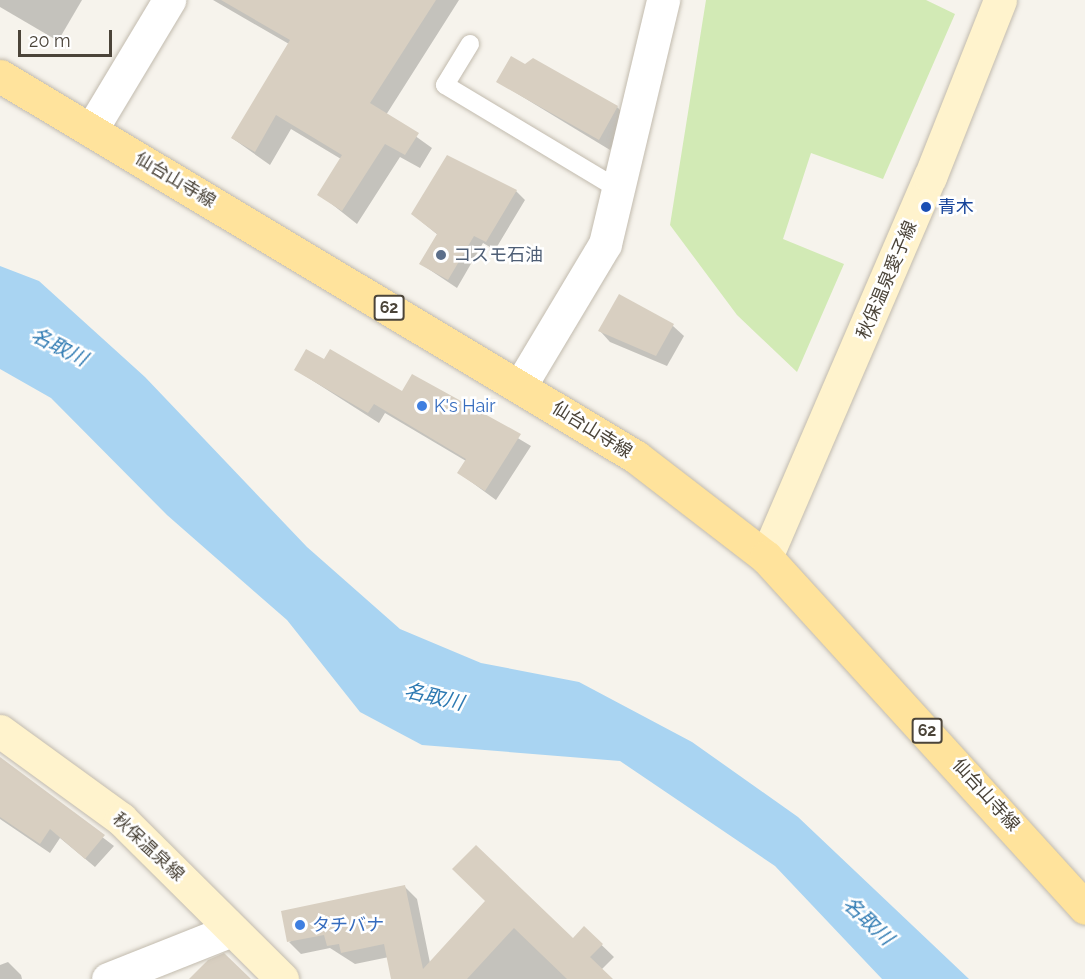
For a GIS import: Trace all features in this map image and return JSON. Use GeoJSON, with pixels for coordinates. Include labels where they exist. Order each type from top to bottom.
{"type":"FeatureCollection","features":[{"type":"Feature","properties":{"kind":"main road","name":"秋保温泉愛子線"},"geometry":{"type":"LineString","coordinates":[[766,557],[926,188],[1000,0]]}},
{"type":"Feature","properties":{"kind":"main road","name":"仙台山寺線"},"geometry":{"type":"LineString","coordinates":[[0,76],[636,457],[766,557],[1085,908]]}},
{"type":"Feature","properties":{"kind":"main road","name":"秋保温泉線"},"geometry":{"type":"LineString","coordinates":[[0,731],[121,819],[282,979]]}},
{"type":"Feature","properties":{"kind":"street"},"geometry":{"type":"LineString","coordinates":[[91,130],[169,0]]}},
{"type":"Feature","properties":{"kind":"street"},"geometry":{"type":"LineString","coordinates":[[520,386],[605,244],[663,0]]}},
{"type":"Feature","properties":{"kind":"street"},"geometry":{"type":"LineString","coordinates":[[108,979],[232,930]]}},
{"type":"Feature","properties":{"kind":"lane"},"geometry":{"type":"LineString","coordinates":[[470,45],[445,85],[618,189]]}},
{"type":"Feature","properties":{"kind":"green space"},"geometry":{"type":"Polygon","coordinates":[[[706,0],[926,0],[955,14],[883,179],[811,153],[783,239],[844,264],[797,372],[737,315],[670,225],[706,0]]]}},
{"type":"Feature","properties":{"kind":"water","name":"名取川"},"geometry":{"type":"Polygon","coordinates":[[[0,266],[39,281],[145,377],[307,547],[400,629],[481,663],[579,682],[692,742],[798,817],[969,979],[882,979],[775,866],[620,761],[422,745],[360,712],[287,620],[167,515],[51,398],[0,369],[0,266]]]}},
{"type":"Feature","properties":{"kind":"building"},"geometry":{"type":"Polygon","coordinates":[[[221,0],[436,0],[370,103],[419,133],[405,155],[385,144],[342,211],[317,195],[342,155],[276,115],[255,152],[231,138],[290,40],[221,0]]]}},
{"type":"Feature","properties":{"kind":"building"},"geometry":{"type":"Polygon","coordinates":[[[511,56],[525,64],[533,58],[618,106],[599,140],[496,82],[511,56]]]}},
{"type":"Feature","properties":{"kind":"building"},"geometry":{"type":"Polygon","coordinates":[[[447,155],[517,190],[486,242],[474,236],[448,280],[419,264],[437,234],[411,214],[447,155]]]}},
{"type":"Feature","properties":{"kind":"building"},"geometry":{"type":"Polygon","coordinates":[[[619,294],[674,324],[656,356],[598,331],[619,294]]]}},
{"type":"Feature","properties":{"kind":"building"},"geometry":{"type":"Polygon","coordinates":[[[306,349],[324,359],[330,349],[402,391],[412,374],[521,434],[485,491],[457,473],[466,459],[374,404],[368,413],[294,370],[306,349]]]}},
{"type":"Feature","properties":{"kind":"building"},"geometry":{"type":"Polygon","coordinates":[[[0,757],[105,835],[85,859],[50,829],[40,844],[0,817],[0,757]]]}},
{"type":"Feature","properties":{"kind":"building"},"geometry":{"type":"Polygon","coordinates":[[[476,845],[573,938],[584,926],[603,944],[590,957],[613,979],[567,979],[514,928],[467,979],[391,979],[384,944],[341,953],[339,944],[327,946],[324,935],[287,942],[281,911],[405,885],[423,969],[485,901],[452,869],[476,845]]]}},
{"type":"Feature","properties":{"kind":"building"},"geometry":{"type":"Polygon","coordinates":[[[224,953],[251,979],[189,979],[208,960],[224,953]]]}},
{"type":"Feature","properties":{"kind":"place","name":"青木"},"geometry":{"type":"Point","coordinates":[926,207]}},
{"type":"Feature","properties":{"kind":"place","name":"コスモ石油"},"geometry":{"type":"Point","coordinates":[441,255]}},
{"type":"Feature","properties":{"kind":"place","name":"K's Hair"},"geometry":{"type":"Point","coordinates":[422,406]}},
{"type":"Feature","properties":{"kind":"place","name":"タチバナ"},"geometry":{"type":"Point","coordinates":[300,925]}}]}
